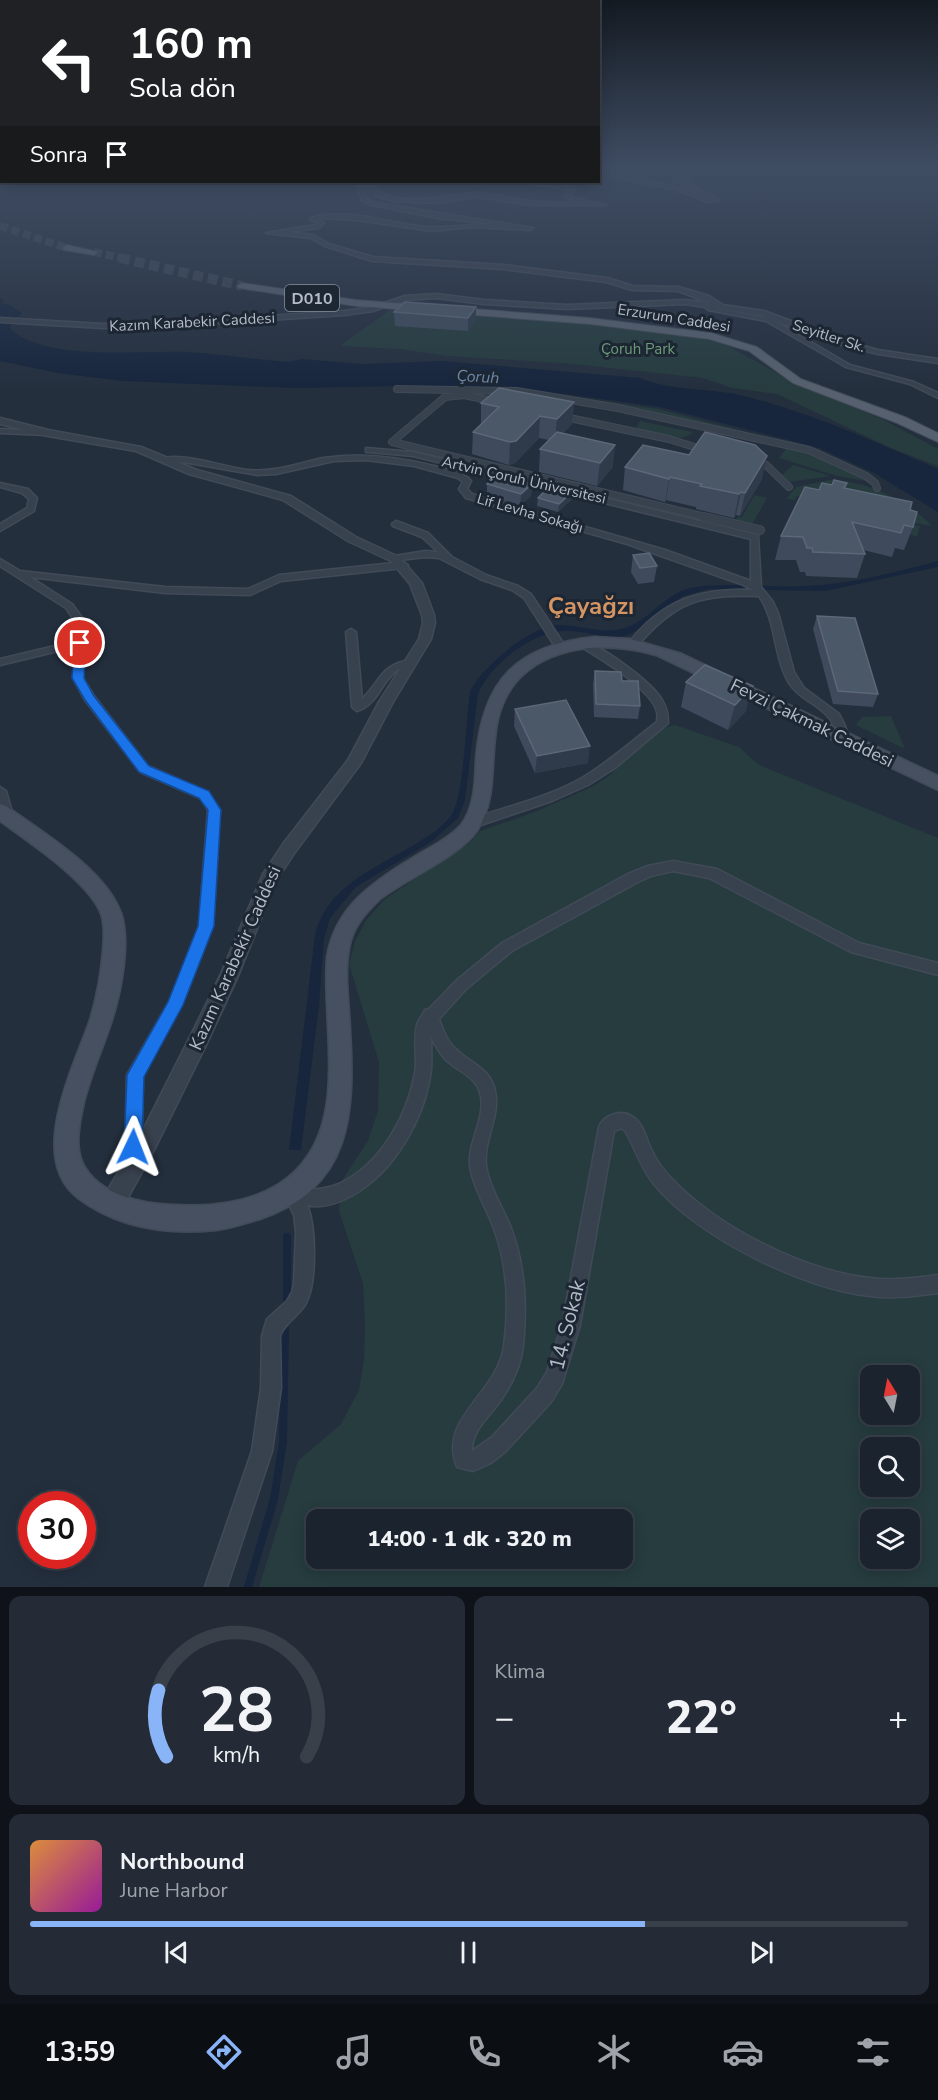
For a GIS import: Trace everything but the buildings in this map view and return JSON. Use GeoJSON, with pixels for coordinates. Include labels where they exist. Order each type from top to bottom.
{"type":"FeatureCollection","features":[{"type":"Feature","properties":{"kind":"main road"},"geometry":{"type":"LineString","coordinates":[[67,248],[94,252]]}},
{"type":"Feature","properties":{"kind":"main road","name":"D010"},"geometry":{"type":"LineString","coordinates":[[242,286],[308,297],[383,305]]}},
{"type":"Feature","properties":{"kind":"main road","name":"Erzurum Caddesi"},"geometry":{"type":"LineString","coordinates":[[383,305],[621,324],[717,338],[753,349],[797,381],[901,420],[938,438]]}},
{"type":"Feature","properties":{"kind":"main road","name":"Fevzi Çakmak Caddesi"},"geometry":{"type":"LineString","coordinates":[[4,813],[96,888],[109,909],[113,922],[113,956],[105,1006],[70,1108],[66,1139],[67,1158],[74,1175],[86,1190],[112,1204],[159,1216],[212,1218],[261,1207],[291,1192],[321,1165],[328,1152],[338,1114],[340,1074],[336,965],[337,950],[348,923],[366,900],[453,843],[472,824],[480,803],[486,731],[495,702],[506,683],[535,656],[552,635],[582,643],[633,644],[682,662],[938,784]]}},
{"type":"Feature","properties":{"kind":"street"},"geometry":{"type":"LineString","coordinates":[[321,242],[372,259],[512,268],[607,280],[632,288],[679,290],[706,298],[721,307]]}},
{"type":"Feature","properties":{"kind":"street","name":"Kazım Karabekir Caddesi"},"geometry":{"type":"LineString","coordinates":[[0,320],[103,326],[146,325],[344,313],[405,298],[436,296],[484,302],[567,307],[627,306],[667,302],[704,303],[721,307]]}},
{"type":"Feature","properties":{"kind":"street"},"geometry":{"type":"LineString","coordinates":[[704,303],[710,309],[768,319],[848,366],[912,383],[938,396]]}},
{"type":"Feature","properties":{"kind":"street","name":"Seyitler Sk."},"geometry":{"type":"LineString","coordinates":[[721,307],[776,318],[832,340],[878,352],[938,361]]}},
{"type":"Feature","properties":{"kind":"street"},"geometry":{"type":"LineString","coordinates":[[397,389],[517,391],[618,408],[809,450],[866,476],[875,483],[877,488]]}},
{"type":"Feature","properties":{"kind":"street"},"geometry":{"type":"LineString","coordinates":[[508,405],[464,396],[448,396],[392,442],[758,533],[759,590],[769,607],[793,682],[805,694],[835,715],[843,738]]}},
{"type":"Feature","properties":{"kind":"street"},"geometry":{"type":"LineString","coordinates":[[552,414],[675,440],[712,452]]}},
{"type":"Feature","properties":{"kind":"street"},"geometry":{"type":"LineString","coordinates":[[0,421],[48,433],[138,449],[193,472],[287,498],[352,539],[399,562]]}},
{"type":"Feature","properties":{"kind":"street"},"geometry":{"type":"LineString","coordinates":[[0,431],[48,433]]}},
{"type":"Feature","properties":{"kind":"street","name":"Artvin Çoruh Üniversitesi"},"geometry":{"type":"LineString","coordinates":[[292,467],[338,451],[405,452],[758,533]]}},
{"type":"Feature","properties":{"kind":"street","name":"Lif Levha Sokağı"},"geometry":{"type":"LineString","coordinates":[[166,459],[249,472],[266,472],[337,458],[365,457],[393,460],[458,475],[466,479],[464,490],[469,496],[676,558],[759,590]]}},
{"type":"Feature","properties":{"kind":"street"},"geometry":{"type":"LineString","coordinates":[[745,459],[766,465],[789,487]]}},
{"type":"Feature","properties":{"kind":"street"},"geometry":{"type":"LineString","coordinates":[[0,485],[25,491],[33,498],[31,509],[0,528]]}},
{"type":"Feature","properties":{"kind":"street"},"geometry":{"type":"LineString","coordinates":[[396,524],[425,535],[448,558],[483,577],[522,591],[532,602],[552,635]]}},
{"type":"Feature","properties":{"kind":"street"},"geometry":{"type":"LineString","coordinates":[[14,573],[165,590],[250,592],[279,578],[399,562],[425,554],[448,558]]}},
{"type":"Feature","properties":{"kind":"street"},"geometry":{"type":"LineString","coordinates":[[0,562],[14,573],[52,593],[69,606],[85,629],[80,643],[78,678],[89,698],[144,769],[204,795],[214,810],[206,926],[175,1005],[135,1075],[132,1171]]}},
{"type":"Feature","properties":{"kind":"street","name":"Kazım Karabekir Caddesi"},"geometry":{"type":"LineString","coordinates":[[112,1204],[132,1171],[219,997],[269,879],[289,848],[354,763],[383,707],[425,639],[429,623],[426,605],[416,583],[399,562]]}},
{"type":"Feature","properties":{"kind":"street"},"geometry":{"type":"LineString","coordinates":[[633,644],[660,616],[694,597],[722,592],[759,590]]}},
{"type":"Feature","properties":{"kind":"street"},"geometry":{"type":"LineString","coordinates":[[351,632],[357,707],[373,698],[390,669],[399,664],[410,663]]}},
{"type":"Feature","properties":{"kind":"street"},"geometry":{"type":"LineString","coordinates":[[0,662],[80,643]]}},
{"type":"Feature","properties":{"kind":"street"},"geometry":{"type":"LineString","coordinates":[[472,824],[548,798],[584,782],[611,765],[662,723],[664,715],[661,707],[644,686],[582,643]]}},
{"type":"Feature","properties":{"kind":"street"},"geometry":{"type":"LineString","coordinates":[[0,791],[4,813]]}},
{"type":"Feature","properties":{"kind":"street"},"geometry":{"type":"LineString","coordinates":[[291,1192],[315,1198],[331,1196],[349,1189],[385,1160],[396,1143],[419,1089],[425,1057],[423,1028],[430,1015],[480,967],[507,947],[648,871],[673,866],[712,873],[856,948],[938,969]]}},
{"type":"Feature","properties":{"kind":"street","name":"14. Sokak"},"geometry":{"type":"LineString","coordinates":[[430,1015],[437,1037],[452,1055],[475,1072],[484,1083],[488,1093],[489,1105],[478,1148],[478,1163],[482,1180],[505,1235],[515,1310],[511,1360],[495,1392],[468,1426],[461,1440],[460,1452],[464,1460],[473,1461],[484,1456],[499,1444],[532,1410],[555,1377],[570,1325],[607,1127],[615,1120],[624,1120],[630,1124],[648,1163],[658,1177],[678,1196],[735,1236],[765,1253],[820,1276],[851,1285],[891,1288],[924,1287],[938,1284]]}},
{"type":"Feature","properties":{"kind":"street"},"geometry":{"type":"LineString","coordinates":[[216,1587],[262,1451],[271,1388],[271,1336],[274,1326],[293,1307],[300,1296],[303,1282],[305,1232],[302,1214],[291,1192]]}},
{"type":"Feature","properties":{"kind":"green space","name":"Çoruh Park"},"geometry":{"type":"Polygon","coordinates":[[[390,310],[636,327],[688,335],[726,345],[803,387],[882,419],[938,449],[938,466],[891,448],[777,394],[732,388],[703,378],[563,363],[447,356],[400,349],[340,346],[390,310]]]}},
{"type":"Feature","properties":{"kind":"green space"},"geometry":{"type":"Polygon","coordinates":[[[569,396],[658,409],[778,440],[569,396]]]}},
{"type":"Feature","properties":{"kind":"green space"},"geometry":{"type":"Polygon","coordinates":[[[640,421],[693,432],[681,438],[658,436],[635,430],[640,421]]]}},
{"type":"Feature","properties":{"kind":"green space"},"geometry":{"type":"Polygon","coordinates":[[[787,447],[812,454],[867,481],[837,476],[779,458],[787,447]]]}},
{"type":"Feature","properties":{"kind":"green space"},"geometry":{"type":"Polygon","coordinates":[[[793,465],[830,476],[790,482],[782,475],[793,465]]]}},
{"type":"Feature","properties":{"kind":"green space"},"geometry":{"type":"Polygon","coordinates":[[[829,480],[857,484],[885,493],[911,508],[932,526],[915,523],[914,525],[920,526],[917,537],[848,506],[797,496],[794,500],[786,499],[796,487],[829,480]]]}},
{"type":"Feature","properties":{"kind":"green space"},"geometry":{"type":"Polygon","coordinates":[[[754,495],[767,498],[751,526],[735,522],[738,517],[742,517],[754,495]]]}},
{"type":"Feature","properties":{"kind":"green space"},"geometry":{"type":"Polygon","coordinates":[[[891,716],[905,749],[856,725],[862,717],[891,716]]]}},
{"type":"Feature","properties":{"kind":"green space"},"geometry":{"type":"Polygon","coordinates":[[[675,725],[739,747],[759,765],[938,838],[938,1587],[259,1587],[298,1461],[341,1424],[359,1390],[364,1359],[363,1283],[339,1211],[341,1182],[368,1141],[378,1111],[379,1062],[349,964],[355,941],[367,919],[385,899],[468,844],[480,831],[537,811],[594,786],[611,774],[658,729],[675,725]]]}},
{"type":"Feature","properties":{"kind":"water","name":"Çoruh"},"geometry":{"type":"Polygon","coordinates":[[[0,298],[3,299],[3,304],[8,304],[22,313],[10,327],[11,330],[28,340],[48,347],[120,353],[187,352],[289,362],[301,359],[362,364],[442,361],[640,378],[664,385],[740,395],[816,419],[938,469],[938,512],[874,473],[819,448],[660,407],[520,388],[397,386],[295,388],[122,381],[58,373],[0,361],[0,298]]]}},
{"type":"Feature","properties":{"kind":"water"},"geometry":{"type":"Polygon","coordinates":[[[938,561],[938,567],[825,591],[709,589],[683,596],[648,623],[627,635],[613,637],[558,631],[530,641],[504,659],[484,682],[478,694],[465,800],[458,818],[431,842],[356,887],[330,918],[324,939],[319,1006],[301,1150],[289,1150],[315,935],[322,916],[345,888],[432,833],[452,814],[462,774],[470,692],[495,661],[521,640],[546,627],[565,625],[613,630],[631,626],[675,594],[695,587],[821,585],[872,577],[938,561]]]}},
{"type":"Feature","properties":{"kind":"waterway"},"geometry":{"type":"LineString","coordinates":[[287,1237],[287,1298]]}},
{"type":"Feature","properties":{"kind":"waterway"},"geometry":{"type":"LineString","coordinates":[[248,1587],[274,1499],[283,1442],[285,1329]]}},
{"type":"Feature","properties":{"kind":"tunnel"},"geometry":{"type":"LineString","coordinates":[[49,242],[67,248]]}},
{"type":"Feature","properties":{"kind":"tunnel"},"geometry":{"type":"LineString","coordinates":[[94,252],[126,259]]}},
{"type":"Feature","properties":{"kind":"tunnel"},"geometry":{"type":"LineString","coordinates":[[120,258],[242,286]]}},
{"type":"Feature","properties":{"kind":"district","name":"Çayağzı"},"geometry":{"type":"Point","coordinates":[591,606]}},
{"type":"Feature","properties":{"kind":"route"},"geometry":{"type":"LineString","coordinates":[[80,643],[78,678],[89,698],[132,750],[144,769],[204,795],[214,810],[206,926],[175,1005],[135,1075],[133,1147]]}}]}
